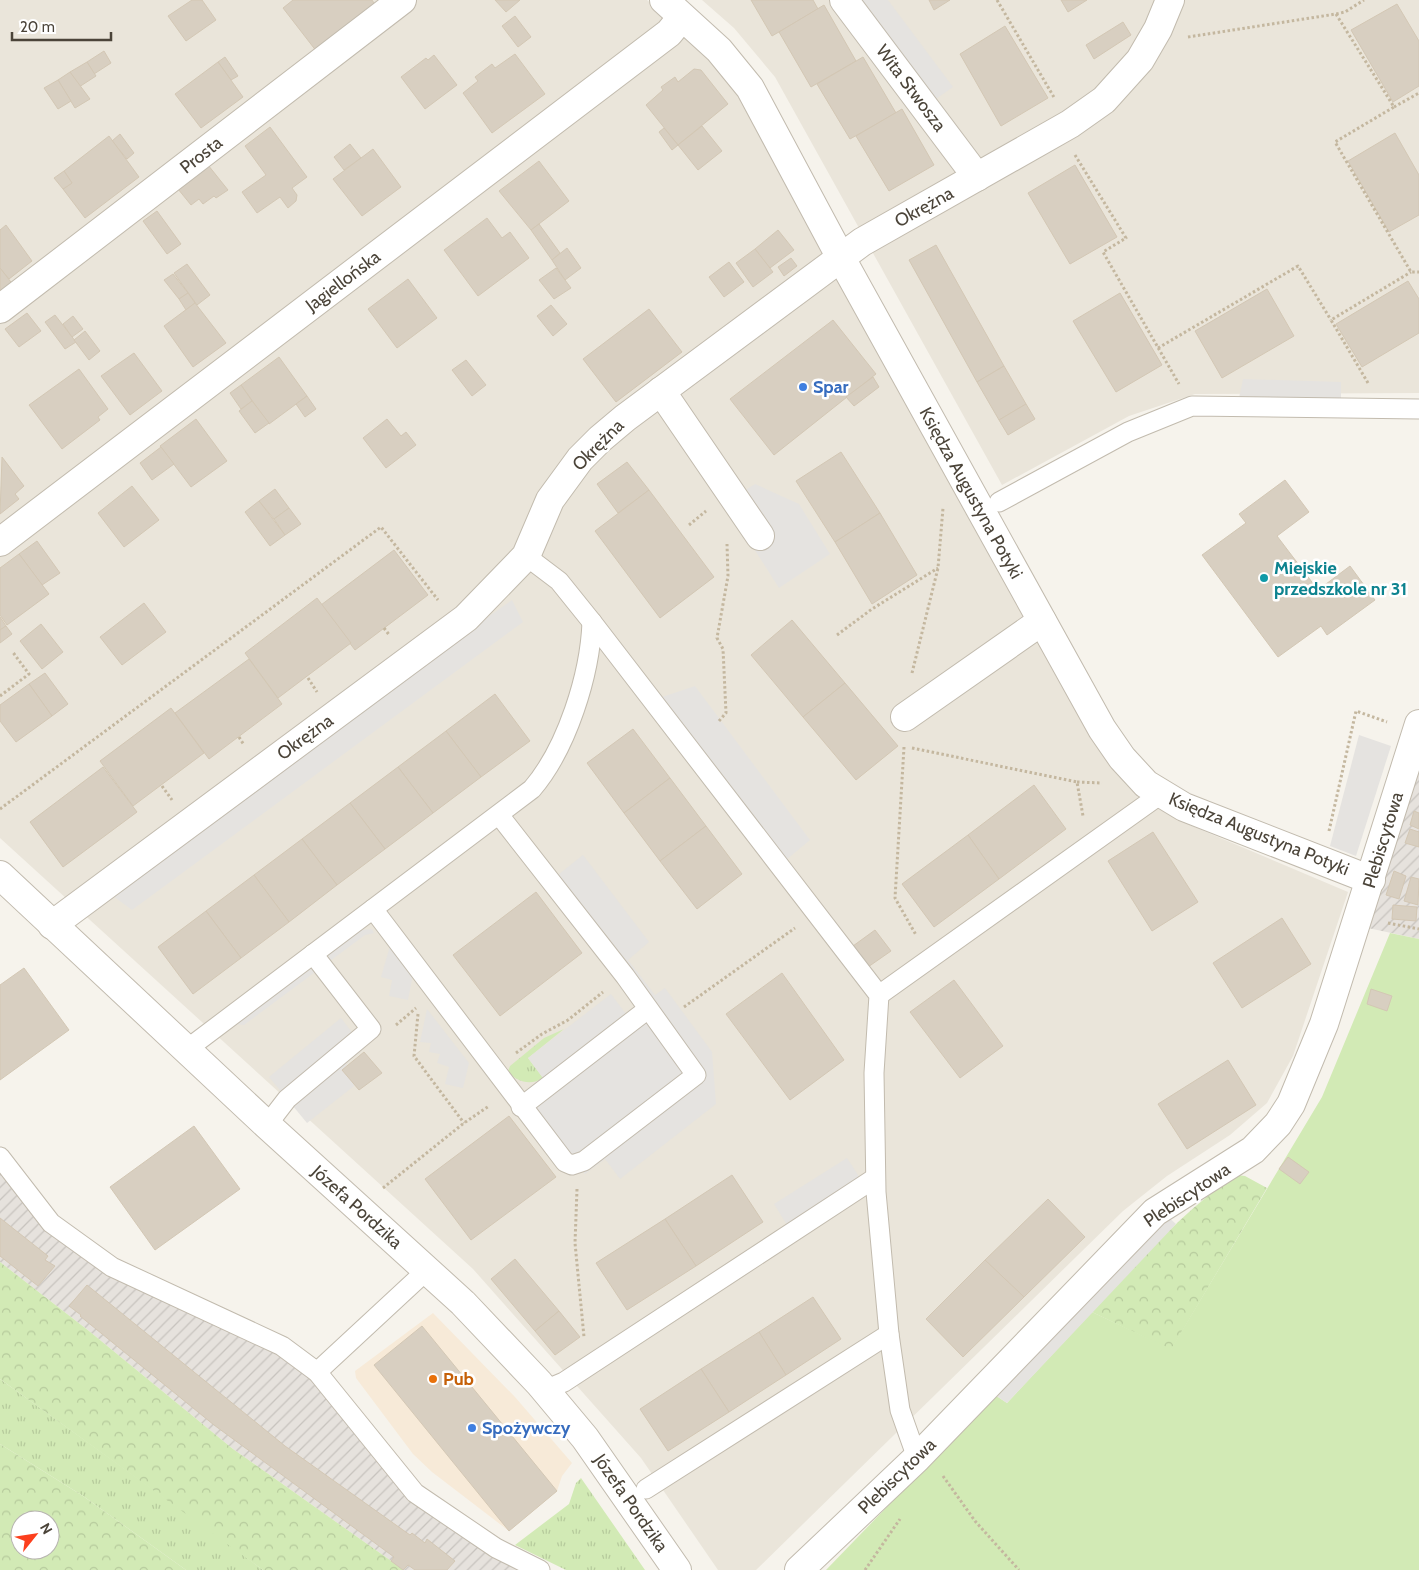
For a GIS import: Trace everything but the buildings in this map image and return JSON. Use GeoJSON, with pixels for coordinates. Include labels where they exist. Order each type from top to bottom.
{"type":"FeatureCollection","features":[{"type":"Feature","properties":{"kind":"street","name":"Prosta"},"geometry":{"type":"LineString","coordinates":[[0,309],[402,0]]}},
{"type":"Feature","properties":{"kind":"street","name":"Wita Stwosza"},"geometry":{"type":"LineString","coordinates":[[844,0],[977,176]]}},
{"type":"Feature","properties":{"kind":"street","name":"Okrężna"},"geometry":{"type":"LineString","coordinates":[[52,925],[466,618],[526,556],[550,500],[580,459],[600,438],[802,285],[862,242],[977,176],[1070,136],[1123,82],[1140,60],[1158,29],[1170,0]]}},
{"type":"Feature","properties":{"kind":"street","name":"Księdza Augustyna Potyki"},"geometry":{"type":"LineString","coordinates":[[673,8],[719,50],[750,88],[832,265],[1042,621],[1102,729],[1122,758],[1146,784],[1184,807],[1370,880]]}},
{"type":"Feature","properties":{"kind":"street","name":"Jagiellońska"},"geometry":{"type":"LineString","coordinates":[[0,542],[669,33],[673,8]]}},
{"type":"Feature","properties":{"kind":"street"},"geometry":{"type":"LineString","coordinates":[[661,391],[760,536]]}},
{"type":"Feature","properties":{"kind":"street"},"geometry":{"type":"LineString","coordinates":[[905,717],[1042,621]]}},
{"type":"Feature","properties":{"kind":"street","name":"Plebiscytowa"},"geometry":{"type":"LineString","coordinates":[[799,1570],[917,1458],[1155,1212],[1253,1150],[1278,1124],[1291,1104],[1324,1024],[1419,724]]}},
{"type":"Feature","properties":{"kind":"street","name":"Józefa Pordzika"},"geometry":{"type":"LineString","coordinates":[[3,885],[52,925],[267,1125],[463,1303],[545,1390],[585,1438],[677,1570]]}},
{"type":"Feature","properties":{"kind":"lane"},"geometry":{"type":"LineString","coordinates":[[999,502],[1128,432],[1192,406],[1419,409]]}},
{"type":"Feature","properties":{"kind":"lane"},"geometry":{"type":"LineString","coordinates":[[526,556],[559,581],[592,622],[879,995],[874,1073],[875,1178],[889,1334],[900,1410],[917,1458]]}},
{"type":"Feature","properties":{"kind":"lane"},"geometry":{"type":"LineString","coordinates":[[186,1050],[518,801],[542,777],[564,736],[588,659],[592,622]]}},
{"type":"Feature","properties":{"kind":"lane"},"geometry":{"type":"LineString","coordinates":[[879,995],[929,957],[1161,794]]}},
{"type":"Feature","properties":{"kind":"lane"},"geometry":{"type":"LineString","coordinates":[[374,909],[521,1107],[565,1162],[572,1166],[584,1161],[696,1075],[625,976],[499,815]]}},
{"type":"Feature","properties":{"kind":"lane"},"geometry":{"type":"LineString","coordinates":[[267,1125],[287,1099],[371,1029],[313,954]]}},
{"type":"Feature","properties":{"kind":"lane"},"geometry":{"type":"LineString","coordinates":[[521,1107],[648,1009]]}},
{"type":"Feature","properties":{"kind":"lane"},"geometry":{"type":"LineString","coordinates":[[0,1157],[52,1223],[112,1267],[282,1346],[317,1372],[415,1493],[496,1548],[540,1570]]}},
{"type":"Feature","properties":{"kind":"lane"},"geometry":{"type":"LineString","coordinates":[[545,1390],[564,1382],[588,1367],[875,1178]]}},
{"type":"Feature","properties":{"kind":"lane"},"geometry":{"type":"LineString","coordinates":[[317,1372],[427,1270]]}},
{"type":"Feature","properties":{"kind":"lane"},"geometry":{"type":"LineString","coordinates":[[646,1490],[889,1334]]}},
{"type":"Feature","properties":{"kind":"path"},"geometry":{"type":"LineString","coordinates":[[997,0],[1126,238],[1103,252],[1192,406]]}},
{"type":"Feature","properties":{"kind":"path"},"geometry":{"type":"LineString","coordinates":[[1184,38],[1336,14],[1345,12],[1364,0]]}},
{"type":"Feature","properties":{"kind":"path"},"geometry":{"type":"LineString","coordinates":[[1336,14],[1394,107]]}},
{"type":"Feature","properties":{"kind":"path"},"geometry":{"type":"LineString","coordinates":[[1411,272],[1335,142],[1419,93]]}},
{"type":"Feature","properties":{"kind":"path"},"geometry":{"type":"LineString","coordinates":[[1158,348],[1298,266],[1369,384]]}},
{"type":"Feature","properties":{"kind":"path"},"geometry":{"type":"LineString","coordinates":[[1330,320],[1411,272],[1419,272]]}},
{"type":"Feature","properties":{"kind":"path"},"geometry":{"type":"LineString","coordinates":[[689,525],[729,490]]}},
{"type":"Feature","properties":{"kind":"path"},"geometry":{"type":"LineString","coordinates":[[905,717],[906,698],[938,568],[943,503]]}},
{"type":"Feature","properties":{"kind":"path"},"geometry":{"type":"LineString","coordinates":[[0,809],[381,527],[439,602]]}},
{"type":"Feature","properties":{"kind":"path"},"geometry":{"type":"LineString","coordinates":[[719,721],[726,713],[723,649],[717,638],[728,576],[727,540]]}},
{"type":"Feature","properties":{"kind":"path"},"geometry":{"type":"LineString","coordinates":[[837,635],[872,609],[938,568]]}},
{"type":"Feature","properties":{"kind":"path"},"geometry":{"type":"LineString","coordinates":[[384,628],[392,639]]}},
{"type":"Feature","properties":{"kind":"path"},"geometry":{"type":"LineString","coordinates":[[0,696],[29,674],[12,651]]}},
{"type":"Feature","properties":{"kind":"path"},"geometry":{"type":"LineString","coordinates":[[308,678],[315,688]]}},
{"type":"Feature","properties":{"kind":"path"},"geometry":{"type":"LineString","coordinates":[[1328,835],[1356,711],[1390,723]]}},
{"type":"Feature","properties":{"kind":"path"},"geometry":{"type":"LineString","coordinates":[[929,957],[895,898],[904,746],[1077,782],[1103,784]]}},
{"type":"Feature","properties":{"kind":"path"},"geometry":{"type":"LineString","coordinates":[[1077,782],[1084,825]]}},
{"type":"Feature","properties":{"kind":"path"},"geometry":{"type":"LineString","coordinates":[[162,786],[170,797]]}},
{"type":"Feature","properties":{"kind":"path"},"geometry":{"type":"LineString","coordinates":[[1393,925],[1419,929]]}},
{"type":"Feature","properties":{"kind":"path"},"geometry":{"type":"LineString","coordinates":[[684,1007],[798,926]]}},
{"type":"Feature","properties":{"kind":"path"},"geometry":{"type":"LineString","coordinates":[[494,1070],[542,1034],[568,1020],[625,976]]}},
{"type":"Feature","properties":{"kind":"path"},"geometry":{"type":"LineString","coordinates":[[393,1027],[419,1006],[414,1056],[464,1123]]}},
{"type":"Feature","properties":{"kind":"path"},"geometry":{"type":"LineString","coordinates":[[380,1190],[464,1123],[510,1092]]}},
{"type":"Feature","properties":{"kind":"path"},"geometry":{"type":"LineString","coordinates":[[572,1166],[577,1181],[574,1243],[584,1336],[584,1357],[588,1367]]}},
{"type":"Feature","properties":{"kind":"path"},"geometry":{"type":"LineString","coordinates":[[942,1475],[975,1521],[1020,1570]]}},
{"type":"Feature","properties":{"kind":"path"},"geometry":{"type":"LineString","coordinates":[[865,1570],[904,1515]]}},
{"type":"Feature","properties":{"kind":"shaded area"},"geometry":{"type":"Polygon","coordinates":[[[0,0],[647,0],[694,41],[726,78],[752,113],[1157,808],[1192,826],[1348,892],[1293,1056],[1267,1103],[1230,1135],[1167,1176],[1123,1211],[756,1570],[718,1570],[641,1458],[473,1269],[0,838],[0,0]]]}},
{"type":"Feature","properties":{"kind":"shaded area"},"geometry":{"type":"Polygon","coordinates":[[[702,0],[1419,0],[1419,393],[1195,394],[1129,416],[1002,485],[775,77],[734,28],[702,0]]]}},
{"type":"Feature","properties":{"kind":"shaded area"},"geometry":{"type":"Polygon","coordinates":[[[857,0],[888,0],[953,87],[933,101],[857,0]]]}},
{"type":"Feature","properties":{"kind":"shaded area"},"geometry":{"type":"Polygon","coordinates":[[[1243,379],[1341,382],[1341,402],[1239,398],[1243,379]]]}},
{"type":"Feature","properties":{"kind":"shaded area"},"geometry":{"type":"Polygon","coordinates":[[[755,484],[799,504],[830,554],[779,588],[725,503],[755,484]]]}},
{"type":"Feature","properties":{"kind":"shaded area"},"geometry":{"type":"Polygon","coordinates":[[[512,600],[523,622],[132,910],[109,893],[404,676],[512,600]]]}},
{"type":"Feature","properties":{"kind":"shaded area"},"geometry":{"type":"Polygon","coordinates":[[[695,686],[810,840],[786,860],[662,697],[695,686]]]}},
{"type":"Feature","properties":{"kind":"shaded area"},"geometry":{"type":"Polygon","coordinates":[[[1359,735],[1391,746],[1356,856],[1330,846],[1359,735]]]}},
{"type":"Feature","properties":{"kind":"shaded area"},"geometry":{"type":"Polygon","coordinates":[[[1419,770],[1419,939],[1368,928],[1419,770]]]}},
{"type":"Feature","properties":{"kind":"shaded area"},"geometry":{"type":"Polygon","coordinates":[[[583,855],[649,942],[628,960],[655,995],[665,988],[712,1052],[716,1104],[620,1179],[605,1159],[585,1174],[524,1092],[543,1078],[528,1058],[611,994],[626,1014],[636,1007],[544,886],[583,855]]]}},
{"type":"Feature","properties":{"kind":"shaded area"},"geometry":{"type":"Polygon","coordinates":[[[372,929],[374,933],[365,935],[244,1025],[231,1024],[360,930],[372,929]]]}},
{"type":"Feature","properties":{"kind":"shaded area"},"geometry":{"type":"Polygon","coordinates":[[[390,946],[413,975],[408,1000],[389,996],[392,980],[381,977],[390,946]]]}},
{"type":"Feature","properties":{"kind":"shaded area"},"geometry":{"type":"Polygon","coordinates":[[[427,1009],[469,1063],[463,1088],[445,1084],[449,1067],[437,1063],[440,1054],[429,1052],[431,1043],[420,1042],[427,1009]]]}},
{"type":"Feature","properties":{"kind":"shaded area"},"geometry":{"type":"Polygon","coordinates":[[[341,1018],[364,1048],[346,1063],[354,1086],[307,1123],[269,1077],[341,1018]]]}},
{"type":"Feature","properties":{"kind":"shaded area"},"geometry":{"type":"Polygon","coordinates":[[[847,1158],[860,1178],[787,1225],[774,1204],[847,1158]]]}},
{"type":"Feature","properties":{"kind":"shaded area"},"geometry":{"type":"Polygon","coordinates":[[[0,1167],[47,1226],[279,1352],[314,1377],[413,1497],[524,1570],[404,1570],[233,1449],[89,1331],[0,1262],[0,1167]]]}},
{"type":"Feature","properties":{"kind":"shaded area"},"geometry":{"type":"Polygon","coordinates":[[[1166,1215],[1176,1224],[1007,1403],[995,1395],[1166,1215]]]}},
{"type":"Feature","properties":{"kind":"shaded area"},"geometry":{"type":"Polygon","coordinates":[[[433,1313],[515,1397],[572,1463],[562,1476],[557,1491],[509,1531],[432,1472],[413,1454],[356,1378],[355,1371],[433,1313]]]}},
{"type":"Feature","properties":{"kind":"green space"},"geometry":{"type":"Polygon","coordinates":[[[1390,933],[1419,939],[1419,1570],[826,1570],[995,1395],[1007,1403],[1092,1312],[1171,1349],[1322,1097],[1390,933]]]}},
{"type":"Feature","properties":{"kind":"green space"},"geometry":{"type":"Polygon","coordinates":[[[564,1029],[528,1058],[543,1078],[534,1082],[524,1082],[511,1075],[508,1071],[510,1066],[544,1038],[564,1029]]]}},
{"type":"Feature","properties":{"kind":"green space"},"geometry":{"type":"Polygon","coordinates":[[[1237,1175],[1245,1176],[1267,1188],[1171,1350],[1092,1312],[1143,1257],[1179,1222],[1197,1205],[1237,1175]]]}},
{"type":"Feature","properties":{"kind":"green space"},"geometry":{"type":"Polygon","coordinates":[[[0,1262],[89,1331],[233,1449],[404,1570],[263,1570],[0,1379],[0,1262]]]}},
{"type":"Feature","properties":{"kind":"green space"},"geometry":{"type":"Polygon","coordinates":[[[0,1379],[263,1570],[186,1570],[83,1496],[0,1444],[0,1379]]]}},
{"type":"Feature","properties":{"kind":"green space"},"geometry":{"type":"Polygon","coordinates":[[[0,1444],[83,1496],[186,1570],[0,1570],[0,1444]]]}},
{"type":"Feature","properties":{"kind":"green space"},"geometry":{"type":"Polygon","coordinates":[[[581,1478],[645,1570],[566,1570],[515,1545],[569,1504],[576,1483],[581,1478]]]}},
{"type":"Feature","properties":{"kind":"place","name":"Spar"},"geometry":{"type":"Point","coordinates":[803,387]}},
{"type":"Feature","properties":{"kind":"place","name":"Miejskie przedszkole nr 31"},"geometry":{"type":"Point","coordinates":[1264,578]}},
{"type":"Feature","properties":{"kind":"place","name":"Pub"},"geometry":{"type":"Point","coordinates":[433,1379]}},
{"type":"Feature","properties":{"kind":"place","name":"Spożywczy"},"geometry":{"type":"Point","coordinates":[472,1428]}}]}
